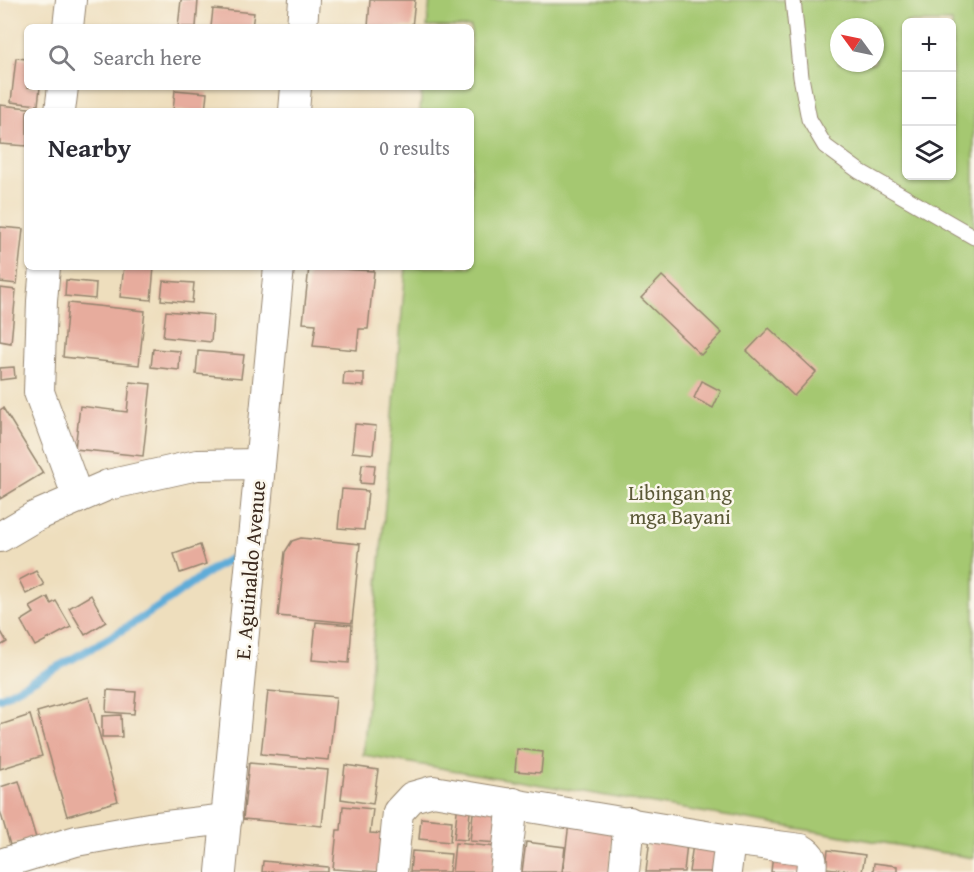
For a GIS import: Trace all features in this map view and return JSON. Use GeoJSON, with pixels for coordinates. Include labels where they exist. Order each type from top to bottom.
{"type":"FeatureCollection","features":[{"type":"Feature","properties":{"kind":"street"},"geometry":{"type":"LineString","coordinates":[[68,24],[71,0]]}},
{"type":"Feature","properties":{"kind":"street"},"geometry":{"type":"LineString","coordinates":[[302,24],[304,0]]}},
{"type":"Feature","properties":{"kind":"street"},"geometry":{"type":"LineString","coordinates":[[60,108],[63,90]]}},
{"type":"Feature","properties":{"kind":"street"},"geometry":{"type":"LineString","coordinates":[[294,108],[296,90]]}},
{"type":"Feature","properties":{"kind":"street"},"geometry":{"type":"LineString","coordinates":[[45,270],[39,392],[78,498]]}},
{"type":"Feature","properties":{"kind":"street","name":"E. Aguinaldo Avenue"},"geometry":{"type":"LineString","coordinates":[[220,872],[227,819],[279,270]]}},
{"type":"Feature","properties":{"kind":"street"},"geometry":{"type":"LineString","coordinates":[[0,537],[34,517],[108,484],[197,465],[260,464]]}},
{"type":"Feature","properties":{"kind":"street"},"geometry":{"type":"LineString","coordinates":[[392,872],[398,812],[412,797],[433,791],[730,840],[801,849],[810,853],[812,866]]}},
{"type":"Feature","properties":{"kind":"street"},"geometry":{"type":"LineString","coordinates":[[505,872],[513,803]]}},
{"type":"Feature","properties":{"kind":"street"},"geometry":{"type":"LineString","coordinates":[[0,864],[76,841],[150,828],[227,819]]}},
{"type":"Feature","properties":{"kind":"street"},"geometry":{"type":"LineString","coordinates":[[624,872],[629,822]]}},
{"type":"Feature","properties":{"kind":"street"},"geometry":{"type":"LineString","coordinates":[[726,872],[730,840]]}},
{"type":"Feature","properties":{"kind":"lane"},"geometry":{"type":"LineString","coordinates":[[793,0],[801,77],[809,118],[825,146],[859,171],[974,237]]}},
{"type":"Feature","properties":{"kind":"green space","name":"Libingan ng mga Bayani"},"geometry":{"type":"Polygon","coordinates":[[[430,0],[974,0],[974,858],[363,755],[406,270],[474,270],[474,108],[420,108],[422,90],[474,90],[474,24],[427,24],[430,0]]]}},
{"type":"Feature","properties":{"kind":"building"},"geometry":{"type":"Polygon","coordinates":[[[181,0],[198,0],[196,24],[178,24],[181,0]]]}},
{"type":"Feature","properties":{"kind":"building"},"geometry":{"type":"Polygon","coordinates":[[[370,0],[415,0],[412,24],[368,24],[370,0]]]}},
{"type":"Feature","properties":{"kind":"building"},"geometry":{"type":"Polygon","coordinates":[[[213,9],[254,13],[252,24],[211,24],[213,9]]]}},
{"type":"Feature","properties":{"kind":"building"},"geometry":{"type":"Polygon","coordinates":[[[16,58],[24,59],[24,90],[40,90],[38,105],[11,102],[16,58]]]}},
{"type":"Feature","properties":{"kind":"building"},"geometry":{"type":"Polygon","coordinates":[[[175,90],[207,93],[205,108],[173,108],[175,90]]]}},
{"type":"Feature","properties":{"kind":"building"},"geometry":{"type":"Polygon","coordinates":[[[0,105],[28,108],[24,108],[24,146],[0,144],[0,105]]]}},
{"type":"Feature","properties":{"kind":"building"},"geometry":{"type":"Polygon","coordinates":[[[0,227],[23,229],[17,284],[0,282],[0,227]]]}},
{"type":"Feature","properties":{"kind":"building"},"geometry":{"type":"Polygon","coordinates":[[[124,270],[154,270],[151,300],[120,297],[124,270]]]}},
{"type":"Feature","properties":{"kind":"building"},"geometry":{"type":"Polygon","coordinates":[[[309,270],[374,271],[368,329],[359,329],[357,350],[313,346],[316,324],[303,323],[309,270]]]}},
{"type":"Feature","properties":{"kind":"building"},"geometry":{"type":"Polygon","coordinates":[[[662,276],[722,333],[701,355],[641,298],[662,276]]]}},
{"type":"Feature","properties":{"kind":"building"},"geometry":{"type":"Polygon","coordinates":[[[66,280],[96,283],[95,299],[65,296],[66,280]]]}},
{"type":"Feature","properties":{"kind":"building"},"geometry":{"type":"Polygon","coordinates":[[[163,281],[194,283],[192,303],[161,300],[163,281]]]}},
{"type":"Feature","properties":{"kind":"building"},"geometry":{"type":"Polygon","coordinates":[[[0,288],[16,290],[11,343],[0,341],[0,288]]]}},
{"type":"Feature","properties":{"kind":"building"},"geometry":{"type":"Polygon","coordinates":[[[68,303],[145,311],[139,365],[63,357],[68,303]]]}},
{"type":"Feature","properties":{"kind":"building"},"geometry":{"type":"Polygon","coordinates":[[[166,311],[213,315],[211,342],[163,337],[166,311]]]}},
{"type":"Feature","properties":{"kind":"building"},"geometry":{"type":"Polygon","coordinates":[[[769,328],[816,372],[794,396],[747,351],[769,328]]]}},
{"type":"Feature","properties":{"kind":"building"},"geometry":{"type":"Polygon","coordinates":[[[153,349],[180,351],[179,370],[151,367],[153,349]]]}},
{"type":"Feature","properties":{"kind":"building"},"geometry":{"type":"Polygon","coordinates":[[[198,351],[244,355],[241,378],[196,374],[198,351]]]}},
{"type":"Feature","properties":{"kind":"building"},"geometry":{"type":"Polygon","coordinates":[[[14,367],[15,378],[0,380],[0,368],[14,367]]]}},
{"type":"Feature","properties":{"kind":"building"},"geometry":{"type":"Polygon","coordinates":[[[344,372],[364,373],[364,386],[343,385],[344,372]]]}},
{"type":"Feature","properties":{"kind":"building"},"geometry":{"type":"Polygon","coordinates":[[[702,381],[721,391],[713,408],[694,398],[702,381]]]}},
{"type":"Feature","properties":{"kind":"building"},"geometry":{"type":"Polygon","coordinates":[[[130,382],[151,384],[143,456],[75,449],[80,406],[127,412],[130,382]]]}},
{"type":"Feature","properties":{"kind":"building"},"geometry":{"type":"Polygon","coordinates":[[[3,408],[43,473],[0,499],[0,410],[3,408]]]}},
{"type":"Feature","properties":{"kind":"building"},"geometry":{"type":"Polygon","coordinates":[[[355,424],[376,426],[373,454],[352,452],[355,424]]]}},
{"type":"Feature","properties":{"kind":"building"},"geometry":{"type":"Polygon","coordinates":[[[362,464],[375,465],[373,484],[360,483],[362,464]]]}},
{"type":"Feature","properties":{"kind":"building"},"geometry":{"type":"Polygon","coordinates":[[[342,489],[368,491],[364,530],[338,528],[342,489]]]}},
{"type":"Feature","properties":{"kind":"building"},"geometry":{"type":"Polygon","coordinates":[[[301,538],[360,544],[352,623],[278,616],[285,552],[292,541],[301,538]]]}},
{"type":"Feature","properties":{"kind":"building"},"geometry":{"type":"Polygon","coordinates":[[[200,545],[206,564],[180,573],[174,554],[200,545]]]}},
{"type":"Feature","properties":{"kind":"building"},"geometry":{"type":"Polygon","coordinates":[[[36,571],[44,585],[26,594],[19,580],[36,571]]]}},
{"type":"Feature","properties":{"kind":"building"},"geometry":{"type":"Polygon","coordinates":[[[91,595],[106,622],[85,635],[69,608],[91,595]]]}},
{"type":"Feature","properties":{"kind":"building"},"geometry":{"type":"Polygon","coordinates":[[[48,597],[51,604],[56,601],[71,627],[35,646],[21,621],[34,613],[30,607],[48,597]]]}},
{"type":"Feature","properties":{"kind":"building"},"geometry":{"type":"Polygon","coordinates":[[[316,622],[352,625],[349,663],[312,660],[316,622]]]}},
{"type":"Feature","properties":{"kind":"building"},"geometry":{"type":"Polygon","coordinates":[[[0,630],[7,642],[0,646],[0,630]]]}},
{"type":"Feature","properties":{"kind":"building"},"geometry":{"type":"Polygon","coordinates":[[[107,690],[136,692],[134,714],[106,712],[107,690]]]}},
{"type":"Feature","properties":{"kind":"building"},"geometry":{"type":"Polygon","coordinates":[[[268,691],[336,697],[329,760],[261,754],[268,691]]]}},
{"type":"Feature","properties":{"kind":"building"},"geometry":{"type":"Polygon","coordinates":[[[89,697],[118,801],[67,816],[37,712],[89,697]]]}},
{"type":"Feature","properties":{"kind":"building"},"geometry":{"type":"Polygon","coordinates":[[[30,715],[42,756],[0,769],[0,725],[30,715]]]}},
{"type":"Feature","properties":{"kind":"building"},"geometry":{"type":"Polygon","coordinates":[[[121,715],[122,737],[102,737],[102,716],[121,715]]]}},
{"type":"Feature","properties":{"kind":"building"},"geometry":{"type":"Polygon","coordinates":[[[517,749],[543,752],[541,773],[515,771],[517,749]]]}},
{"type":"Feature","properties":{"kind":"building"},"geometry":{"type":"Polygon","coordinates":[[[249,763],[328,770],[322,826],[243,819],[249,763]]]}},
{"type":"Feature","properties":{"kind":"building"},"geometry":{"type":"Polygon","coordinates":[[[345,765],[378,770],[373,804],[341,799],[345,765]]]}},
{"type":"Feature","properties":{"kind":"building"},"geometry":{"type":"Polygon","coordinates":[[[19,781],[36,838],[10,845],[0,811],[0,787],[19,781]]]}},
{"type":"Feature","properties":{"kind":"building"},"geometry":{"type":"Polygon","coordinates":[[[458,802],[471,803],[467,840],[454,839],[458,802]]]}},
{"type":"Feature","properties":{"kind":"building"},"geometry":{"type":"Polygon","coordinates":[[[474,804],[503,807],[499,843],[470,841],[474,804]]]}},
{"type":"Feature","properties":{"kind":"building"},"geometry":{"type":"Polygon","coordinates":[[[343,806],[373,809],[370,833],[384,834],[380,872],[333,869],[337,830],[341,830],[343,806]]]}},
{"type":"Feature","properties":{"kind":"building"},"geometry":{"type":"Polygon","coordinates":[[[421,818],[452,821],[450,842],[419,839],[421,818]]]}},
{"type":"Feature","properties":{"kind":"building"},"geometry":{"type":"Polygon","coordinates":[[[569,823],[614,828],[609,872],[563,872],[569,823]]]}},
{"type":"Feature","properties":{"kind":"building"},"geometry":{"type":"Polygon","coordinates":[[[650,838],[687,843],[684,872],[646,872],[650,838]]]}},
{"type":"Feature","properties":{"kind":"building"},"geometry":{"type":"Polygon","coordinates":[[[526,842],[565,847],[562,872],[522,872],[526,842]]]}},
{"type":"Feature","properties":{"kind":"building"},"geometry":{"type":"Polygon","coordinates":[[[455,843],[497,847],[495,872],[452,872],[455,843]]]}},
{"type":"Feature","properties":{"kind":"building"},"geometry":{"type":"Polygon","coordinates":[[[693,844],[724,847],[721,872],[689,872],[693,844]]]}},
{"type":"Feature","properties":{"kind":"building"},"geometry":{"type":"Polygon","coordinates":[[[828,850],[865,855],[862,872],[826,868],[828,850]]]}},
{"type":"Feature","properties":{"kind":"building"},"geometry":{"type":"Polygon","coordinates":[[[412,851],[451,854],[449,872],[410,872],[412,851]]]}},
{"type":"Feature","properties":{"kind":"building"},"geometry":{"type":"Polygon","coordinates":[[[773,854],[804,857],[802,872],[771,872],[773,854]]]}},
{"type":"Feature","properties":{"kind":"building"},"geometry":{"type":"Polygon","coordinates":[[[263,861],[328,867],[328,872],[262,872],[263,861]]]}},
{"type":"Feature","properties":{"kind":"building"},"geometry":{"type":"Polygon","coordinates":[[[874,863],[897,866],[897,872],[873,872],[874,863]]]}},
{"type":"Feature","properties":{"kind":"waterway"},"geometry":{"type":"LineString","coordinates":[[0,698],[121,631],[214,568],[233,558]]}}]}
